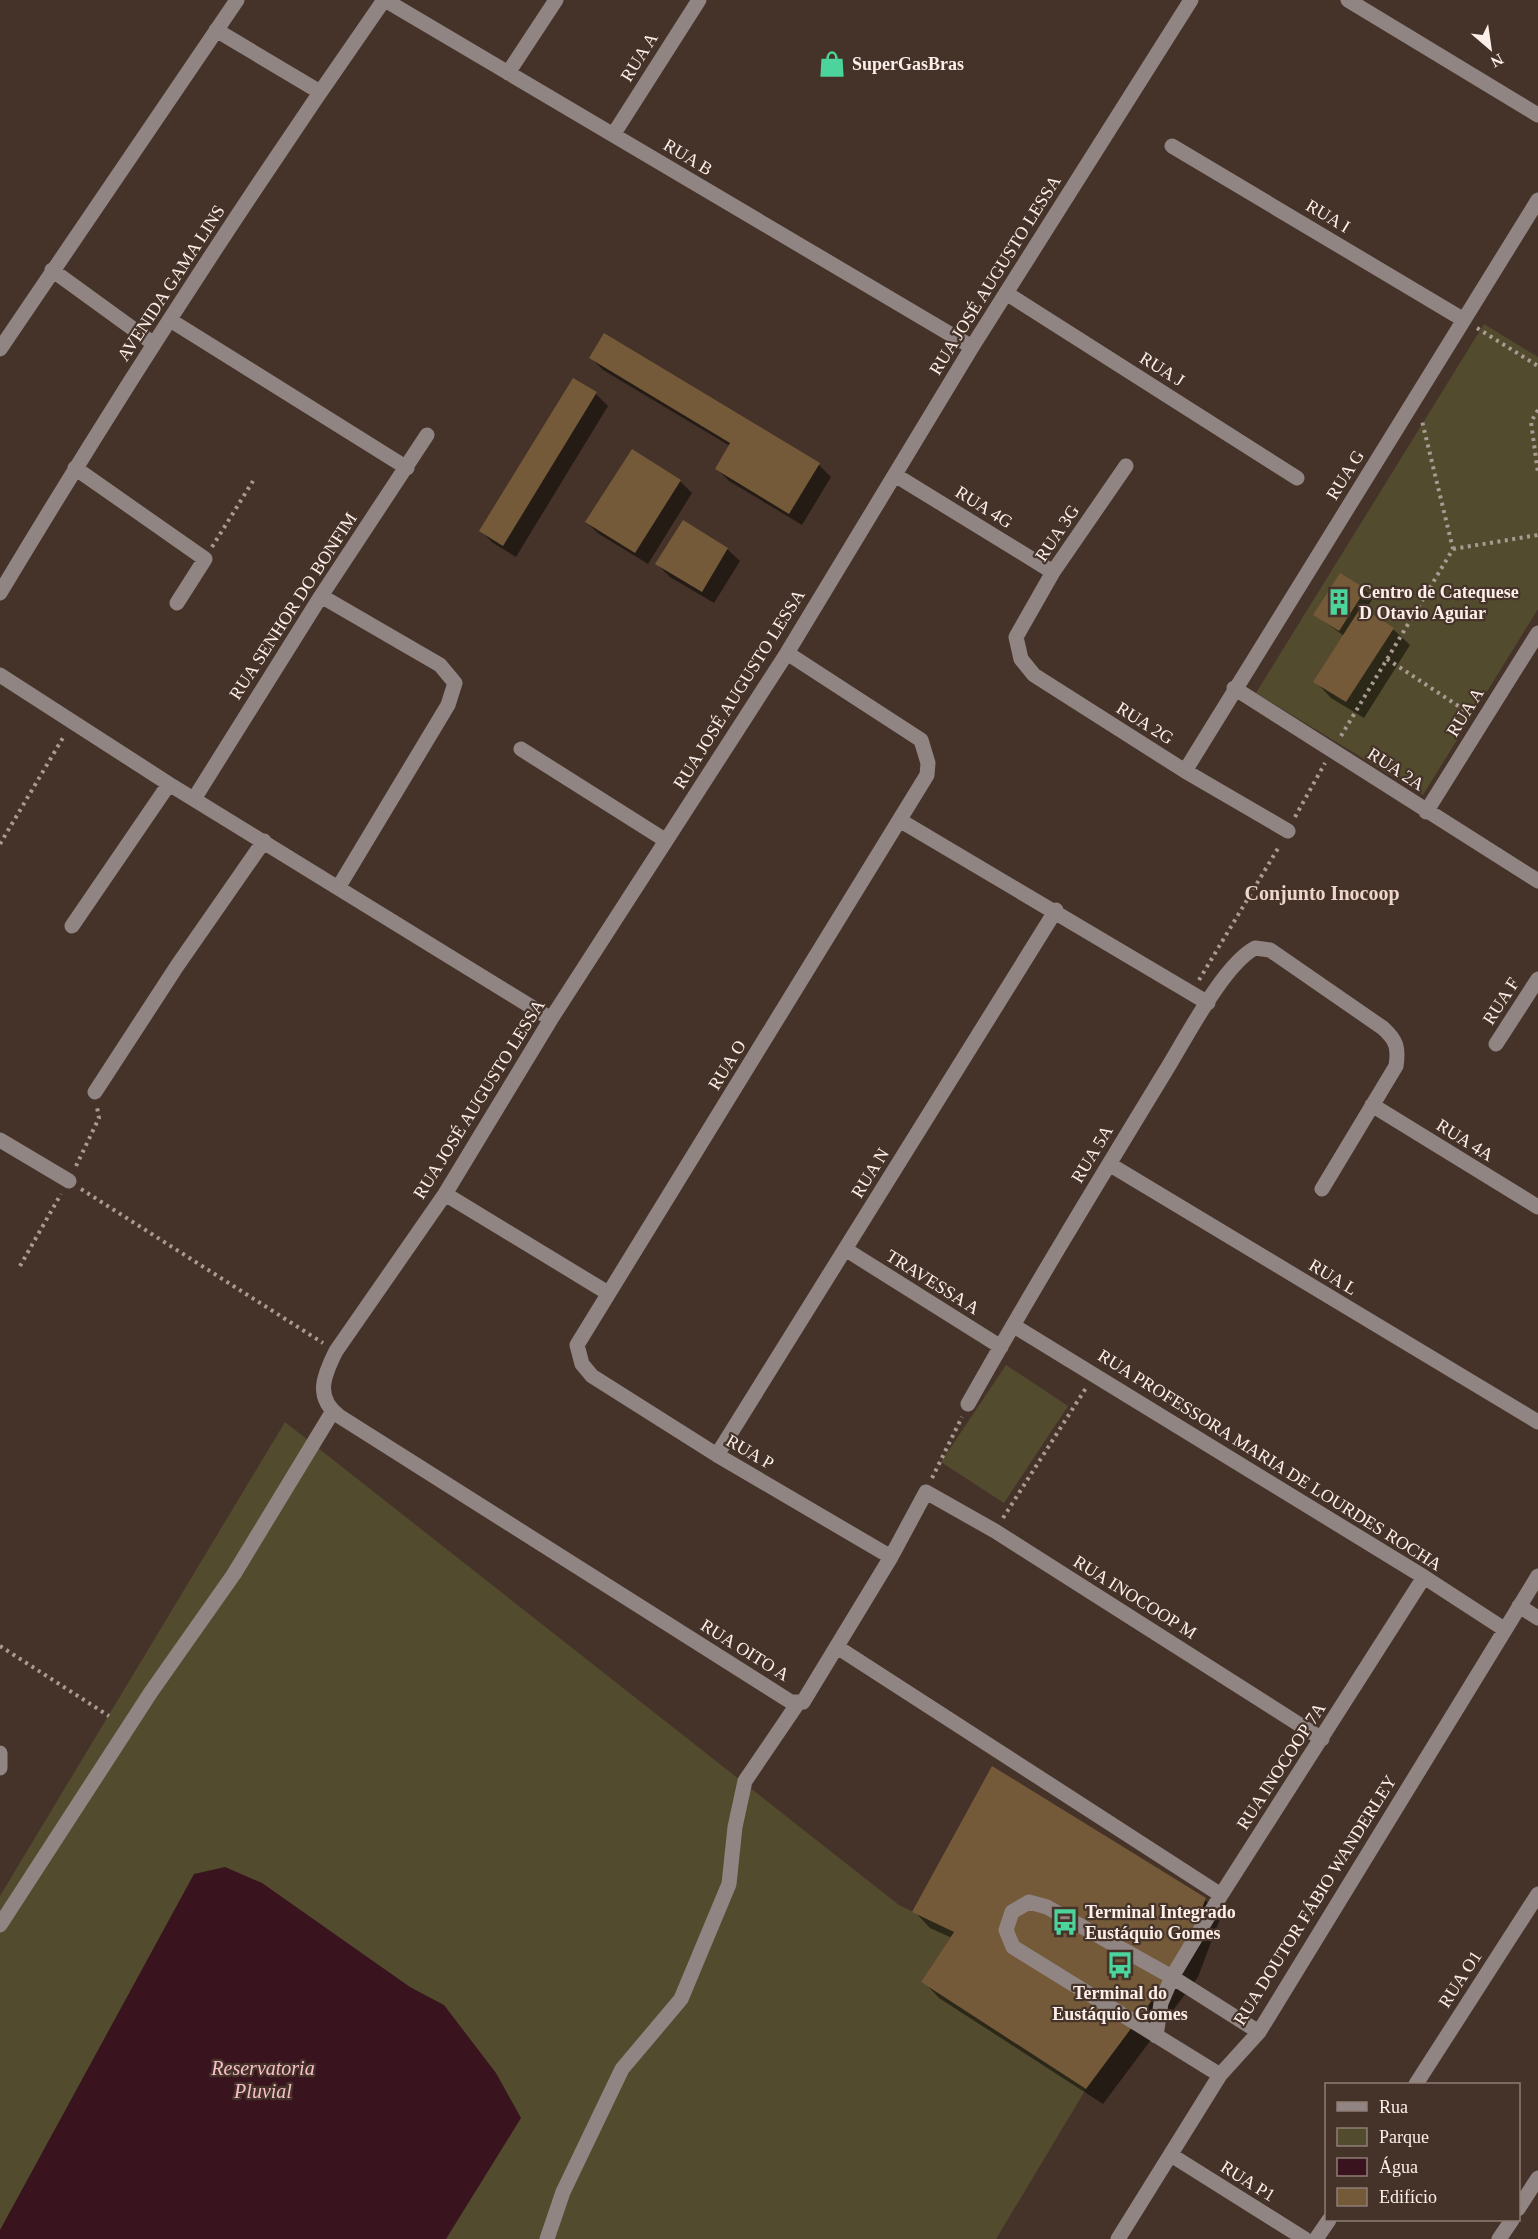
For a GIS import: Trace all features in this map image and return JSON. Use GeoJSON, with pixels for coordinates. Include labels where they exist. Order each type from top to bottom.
{"type":"FeatureCollection","features":[{"type":"Feature","properties":{"kind":"street"},"geometry":{"type":"LineString","coordinates":[[0,349],[237,0]]}},
{"type":"Feature","properties":{"kind":"street","name":"RUA B"},"geometry":{"type":"LineString","coordinates":[[384,0],[972,347]]}},
{"type":"Feature","properties":{"kind":"street","name":"AVENIDA GAMA LINS"},"geometry":{"type":"LineString","coordinates":[[0,593],[75,468],[154,344],[320,92],[384,0]]}},
{"type":"Feature","properties":{"kind":"street"},"geometry":{"type":"LineString","coordinates":[[508,73],[556,0]]}},
{"type":"Feature","properties":{"kind":"street","name":"RUA A"},"geometry":{"type":"LineString","coordinates":[[613,135],[699,0]]}},
{"type":"Feature","properties":{"kind":"street","name":"RUA JOSÉ AUGUSTO LESSA"},"geometry":{"type":"LineString","coordinates":[[324,1396],[324,1374],[336,1351],[445,1194],[551,1019],[787,653],[972,347],[1191,0]]}},
{"type":"Feature","properties":{"kind":"street"},"geometry":{"type":"LineString","coordinates":[[1348,0],[1538,115]]}},
{"type":"Feature","properties":{"kind":"street"},"geometry":{"type":"LineString","coordinates":[[216,30],[320,92]]}},
{"type":"Feature","properties":{"kind":"street","name":"RUA I"},"geometry":{"type":"LineString","coordinates":[[1172,146],[1464,320]]}},
{"type":"Feature","properties":{"kind":"street","name":"RUA G"},"geometry":{"type":"LineString","coordinates":[[1185,771],[1234,688],[1538,200]]}},
{"type":"Feature","properties":{"kind":"street"},"geometry":{"type":"LineString","coordinates":[[52,270],[154,344]]}},
{"type":"Feature","properties":{"kind":"street","name":"RUA J"},"geometry":{"type":"LineString","coordinates":[[1006,293],[1298,478]]}},
{"type":"Feature","properties":{"kind":"street"},"geometry":{"type":"LineString","coordinates":[[170,320],[407,468]]}},
{"type":"Feature","properties":{"kind":"street","name":"RUA SENHOR DO BONFIM"},"geometry":{"type":"LineString","coordinates":[[194,799],[321,596],[427,435]]}},
{"type":"Feature","properties":{"kind":"street","name":"RUA 3G"},"geometry":{"type":"LineString","coordinates":[[1023,623],[1053,572],[1126,466]]}},
{"type":"Feature","properties":{"kind":"street"},"geometry":{"type":"LineString","coordinates":[[75,468],[205,559],[177,603]]}},
{"type":"Feature","properties":{"kind":"street","name":"RUA 4G"},"geometry":{"type":"LineString","coordinates":[[895,475],[1053,572]]}},
{"type":"Feature","properties":{"kind":"street"},"geometry":{"type":"LineString","coordinates":[[321,596],[440,665],[455,683],[448,705],[338,888]]}},
{"type":"Feature","properties":{"kind":"street","name":"RUA 2G"},"geometry":{"type":"LineString","coordinates":[[1023,623],[1016,637],[1017,647],[1021,659],[1034,675],[1185,771],[1288,831]]}},
{"type":"Feature","properties":{"kind":"street","name":"RUA A"},"geometry":{"type":"LineString","coordinates":[[1426,812],[1538,633]]}},
{"type":"Feature","properties":{"kind":"street","name":"RUA O"},"geometry":{"type":"LineString","coordinates":[[592,1376],[582,1364],[577,1345],[901,821],[927,775],[928,763],[921,740],[787,653]]}},
{"type":"Feature","properties":{"kind":"street"},"geometry":{"type":"LineString","coordinates":[[0,675],[169,784],[551,1019]]}},
{"type":"Feature","properties":{"kind":"street","name":"RUA 2A"},"geometry":{"type":"LineString","coordinates":[[1234,688],[1538,881]]}},
{"type":"Feature","properties":{"kind":"street"},"geometry":{"type":"LineString","coordinates":[[521,749],[665,840]]}},
{"type":"Feature","properties":{"kind":"street"},"geometry":{"type":"LineString","coordinates":[[72,926],[169,784]]}},
{"type":"Feature","properties":{"kind":"street"},"geometry":{"type":"LineString","coordinates":[[901,821],[1056,910],[1208,1002]]}},
{"type":"Feature","properties":{"kind":"street"},"geometry":{"type":"LineString","coordinates":[[95,1092],[177,966],[264,841]]}},
{"type":"Feature","properties":{"kind":"street","name":"RUA N"},"geometry":{"type":"LineString","coordinates":[[717,1455],[1056,910]]}},
{"type":"Feature","properties":{"kind":"street","name":"RUA 5A"},"geometry":{"type":"LineString","coordinates":[[968,1404],[1109,1164],[1208,1002],[1246,952],[1254,948],[1270,950],[1394,1038],[1398,1049],[1396,1066],[1372,1105]]}},
{"type":"Feature","properties":{"kind":"street","name":"RUA F"},"geometry":{"type":"LineString","coordinates":[[1496,1044],[1538,979]]}},
{"type":"Feature","properties":{"kind":"street"},"geometry":{"type":"LineString","coordinates":[[1322,1189],[1372,1105]]}},
{"type":"Feature","properties":{"kind":"street","name":"RUA 4A"},"geometry":{"type":"LineString","coordinates":[[1372,1105],[1538,1208]]}},
{"type":"Feature","properties":{"kind":"street"},"geometry":{"type":"LineString","coordinates":[[0,1140],[69,1181]]}},
{"type":"Feature","properties":{"kind":"street","name":"RUA L"},"geometry":{"type":"LineString","coordinates":[[1109,1164],[1538,1422]]}},
{"type":"Feature","properties":{"kind":"street"},"geometry":{"type":"LineString","coordinates":[[445,1194],[608,1293]]}},
{"type":"Feature","properties":{"kind":"street","name":"TRAVESSA A"},"geometry":{"type":"LineString","coordinates":[[846,1249],[1000,1347]]}},
{"type":"Feature","properties":{"kind":"street","name":"RUA PROFESSORA MARIA DE LOURDES ROCHA"},"geometry":{"type":"LineString","coordinates":[[1014,1326],[1424,1577],[1504,1629]]}},
{"type":"Feature","properties":{"kind":"street","name":"RUA P"},"geometry":{"type":"LineString","coordinates":[[592,1376],[717,1455],[891,1557]]}},
{"type":"Feature","properties":{"kind":"street","name":"RUA OITO A"},"geometry":{"type":"LineString","coordinates":[[324,1396],[333,1411],[791,1702],[803,1702],[891,1557]]}},
{"type":"Feature","properties":{"kind":"street"},"geometry":{"type":"LineString","coordinates":[[0,1925],[104,1765],[234,1574],[333,1411]]}},
{"type":"Feature","properties":{"kind":"street"},"geometry":{"type":"LineString","coordinates":[[891,1557],[926,1492]]}},
{"type":"Feature","properties":{"kind":"street","name":"RUA INOCOOP M"},"geometry":{"type":"LineString","coordinates":[[926,1492],[994,1531],[1322,1739]]}},
{"type":"Feature","properties":{"kind":"street","name":"RUA DOUTOR FÁBIO WANDERLEY"},"geometry":{"type":"LineString","coordinates":[[1118,2239],[1220,2075],[1259,2032],[1538,1576]]}},
{"type":"Feature","properties":{"kind":"street","name":"RUA INOCOOP 7A"},"geometry":{"type":"LineString","coordinates":[[1156,2036],[1161,2003],[1172,1977],[1221,1895],[1424,1577]]}},
{"type":"Feature","properties":{"kind":"street"},"geometry":{"type":"LineString","coordinates":[[1519,1606],[1538,1618]]}},
{"type":"Feature","properties":{"kind":"street"},"geometry":{"type":"LineString","coordinates":[[837,1647],[1221,1895]]}},
{"type":"Feature","properties":{"kind":"street"},"geometry":{"type":"LineString","coordinates":[[547,2239],[563,2192],[622,2069],[681,1999],[729,1884],[735,1827],[745,1781],[798,1703]]}},
{"type":"Feature","properties":{"kind":"street"},"geometry":{"type":"LineString","coordinates":[[0,1753],[0,1768]]}},
{"type":"Feature","properties":{"kind":"street","name":"RUA O1"},"geometry":{"type":"LineString","coordinates":[[1417,2083],[1538,1894]]}},
{"type":"Feature","properties":{"kind":"street"},"geometry":{"type":"LineString","coordinates":[[1220,2075],[1013,1947],[1008,1940],[1007,1920],[1019,1905],[1038,1903],[1172,1977],[1259,2032]]}},
{"type":"Feature","properties":{"kind":"street","name":"RUA P1"},"geometry":{"type":"LineString","coordinates":[[1171,2155],[1305,2239]]}},
{"type":"Feature","properties":{"kind":"street"},"geometry":{"type":"LineString","coordinates":[[1520,2206],[1538,2178]]}},
{"type":"Feature","properties":{"kind":"street"},"geometry":{"type":"LineString","coordinates":[[1316,2239],[1328,2221]]}},
{"type":"Feature","properties":{"kind":"street"},"geometry":{"type":"LineString","coordinates":[[1499,2239],[1511,2221]]}},
{"type":"Feature","properties":{"kind":"path"},"geometry":{"type":"LineString","coordinates":[[1464,320],[1538,366]]}},
{"type":"Feature","properties":{"kind":"path"},"geometry":{"type":"LineString","coordinates":[[1191,993],[1453,549],[1416,397]]}},
{"type":"Feature","properties":{"kind":"path"},"geometry":{"type":"LineString","coordinates":[[1538,410],[1531,422],[1538,473]]}},
{"type":"Feature","properties":{"kind":"path"},"geometry":{"type":"LineString","coordinates":[[205,559],[253,481]]}},
{"type":"Feature","properties":{"kind":"path"},"geometry":{"type":"LineString","coordinates":[[1453,549],[1538,535]]}},
{"type":"Feature","properties":{"kind":"path"},"geometry":{"type":"LineString","coordinates":[[1387,659],[1482,722]]}},
{"type":"Feature","properties":{"kind":"path"},"geometry":{"type":"LineString","coordinates":[[0,844],[72,722]]}},
{"type":"Feature","properties":{"kind":"path"},"geometry":{"type":"LineString","coordinates":[[69,1181],[336,1351]]}},
{"type":"Feature","properties":{"kind":"path"},"geometry":{"type":"LineString","coordinates":[[994,1531],[1095,1374]]}},
{"type":"Feature","properties":{"kind":"path"},"geometry":{"type":"LineString","coordinates":[[926,1492],[968,1404]]}},
{"type":"Feature","properties":{"kind":"path"},"geometry":{"type":"LineString","coordinates":[[0,1646],[109,1716]]}},
{"type":"Feature","properties":{"kind":"green space"},"geometry":{"type":"Polygon","coordinates":[[[1484,324],[1538,357],[1538,609],[1423,795],[1256,693],[1484,324]]]}},
{"type":"Feature","properties":{"kind":"green space"},"geometry":{"type":"Polygon","coordinates":[[[1006,1365],[1068,1406],[1004,1503],[941,1462],[1006,1365]]]}},
{"type":"Feature","properties":{"kind":"green space"},"geometry":{"type":"Polygon","coordinates":[[[285,1422],[899,1905],[954,1932],[921,1982],[1086,2089],[996,2239],[0,2239],[0,1896],[285,1422]]]}},
{"type":"Feature","properties":{"kind":"water","name":"Reservatoria Pluvial"},"geometry":{"type":"Polygon","coordinates":[[[225,1867],[262,1883],[410,1987],[444,2005],[496,2073],[521,2118],[446,2239],[0,2239],[0,2230],[194,1874],[225,1867]]]}},
{"type":"Feature","properties":{"kind":"building"},"geometry":{"type":"Polygon","coordinates":[[[604,333],[820,463],[789,514],[715,469],[730,443],[589,358],[604,333]]]}},
{"type":"Feature","properties":{"kind":"building"},"geometry":{"type":"Polygon","coordinates":[[[573,378],[597,392],[503,546],[479,531],[573,378]]]}},
{"type":"Feature","properties":{"kind":"building"},"geometry":{"type":"Polygon","coordinates":[[[632,449],[681,480],[635,553],[585,522],[632,449]]]}},
{"type":"Feature","properties":{"kind":"building"},"geometry":{"type":"Polygon","coordinates":[[[683,520],[728,548],[702,592],[655,564],[683,520]]]}},
{"type":"Feature","properties":{"kind":"building","name":"Centro de Catequese D Otavio Aguiar"},"geometry":{"type":"Polygon","coordinates":[[[1340,573],[1366,589],[1339,631],[1313,615],[1340,573]]]}},
{"type":"Feature","properties":{"kind":"building"},"geometry":{"type":"Polygon","coordinates":[[[1361,607],[1394,628],[1346,702],[1313,682],[1361,607]]]}},
{"type":"Feature","properties":{"kind":"building","name":"Terminal Integrado Eustáquio Gomes"},"geometry":{"type":"Polygon","coordinates":[[[992,1766],[1206,1898],[1182,1960],[1086,2089],[921,1982],[954,1932],[912,1912],[992,1766]]]}},
{"type":"Feature","properties":{"kind":"place","name":"SuperGasBras"},"geometry":{"type":"Point","coordinates":[832,64]}},
{"type":"Feature","properties":{"kind":"place","name":"Centro de Catequese D Otavio Aguiar"},"geometry":{"type":"Point","coordinates":[1339,602]}},
{"type":"Feature","properties":{"kind":"place","name":"Terminal Integrado Eustáquio Gomes"},"geometry":{"type":"Point","coordinates":[1065,1922]}},
{"type":"Feature","properties":{"kind":"place","name":"Terminal do Eustáquio Gomes"},"geometry":{"type":"Point","coordinates":[1120,1965]}},
{"type":"Feature","properties":{"kind":"district","name":"Conjunto Inocoop"},"geometry":{"type":"Point","coordinates":[1322,893]}}]}
